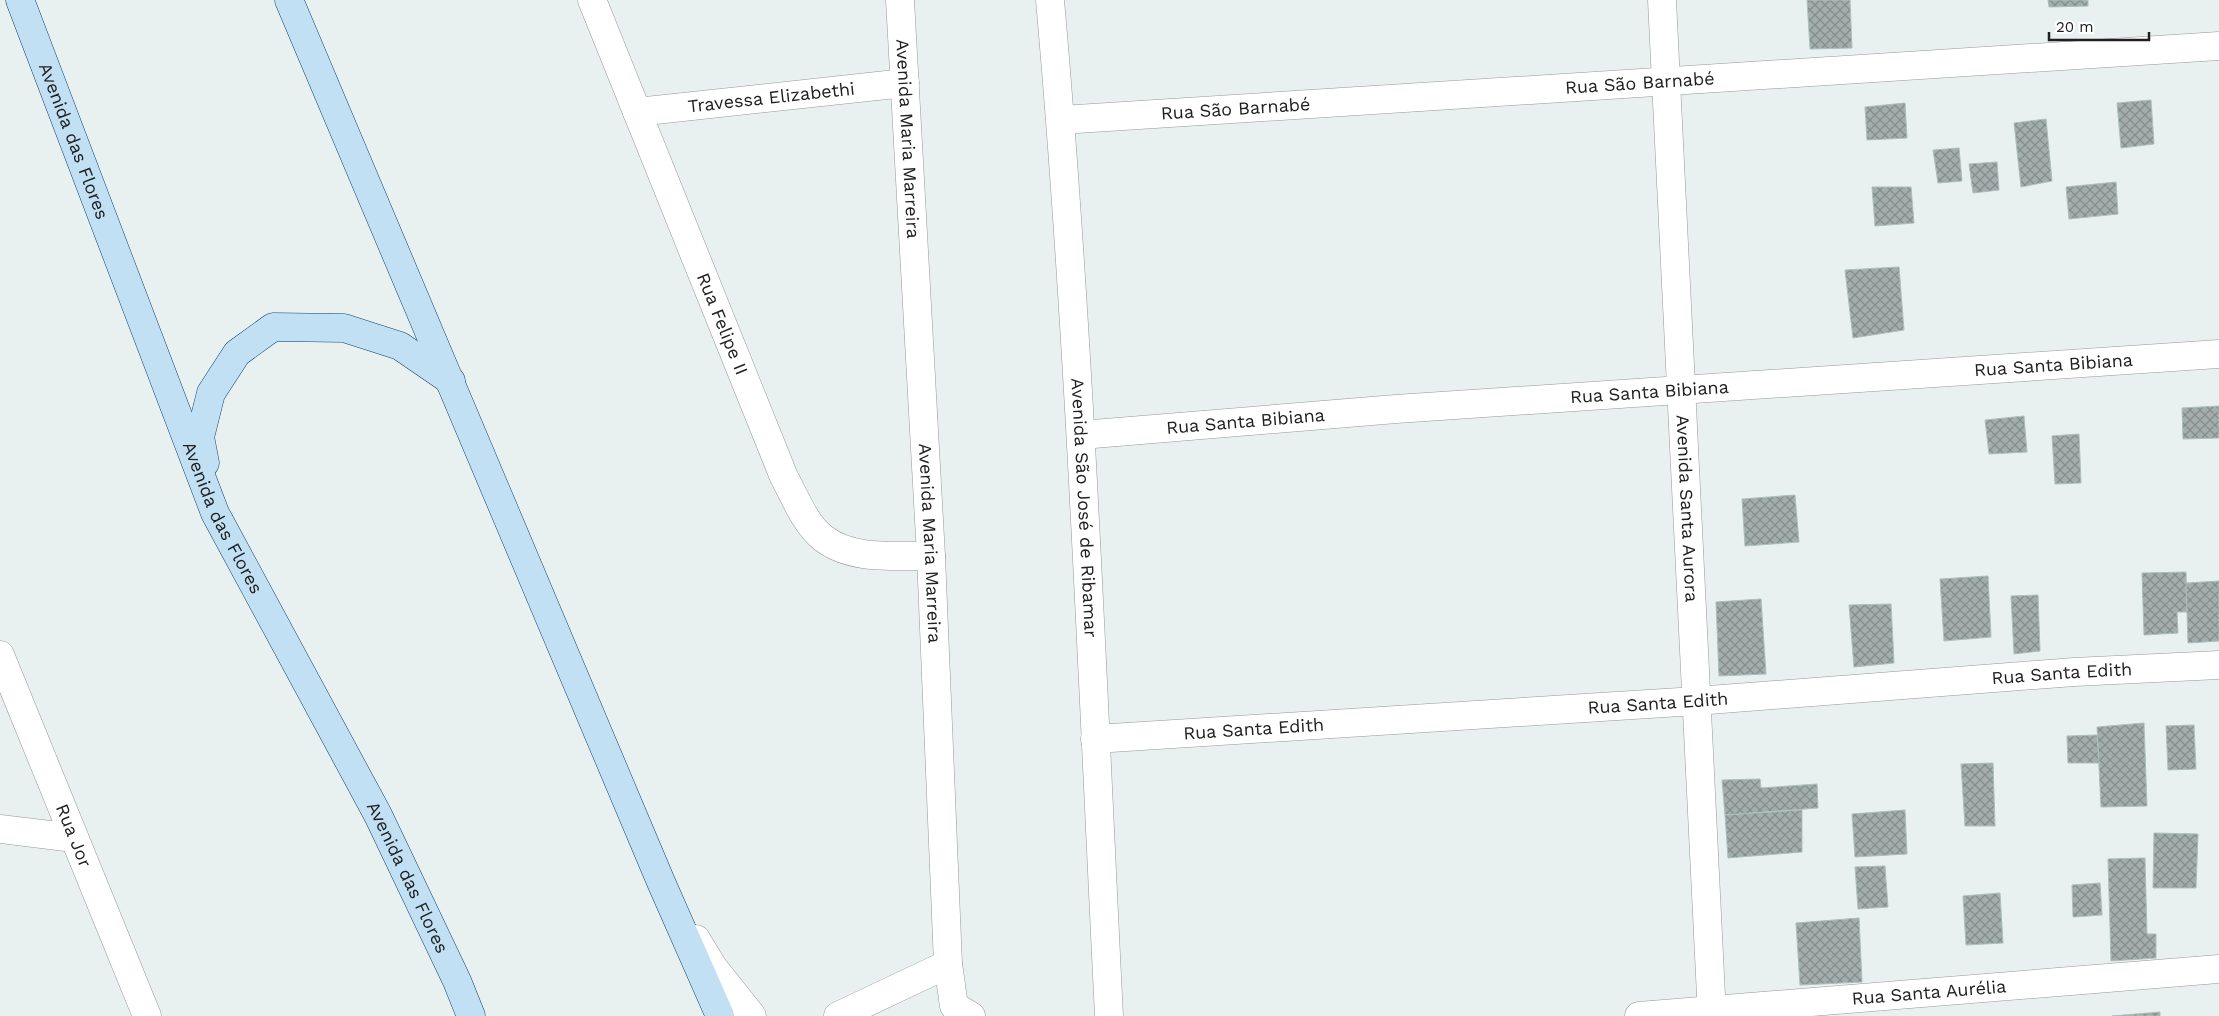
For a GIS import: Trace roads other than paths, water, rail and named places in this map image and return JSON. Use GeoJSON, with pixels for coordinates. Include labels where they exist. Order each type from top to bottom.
{"type":"FeatureCollection","features":[{"type":"Feature","properties":{"kind":"main road","name":"Avenida das Flores"},"geometry":{"type":"LineString","coordinates":[[20,0],[215,513],[378,814],[458,981],[471,1016]]}},
{"type":"Feature","properties":{"kind":"main road"},"geometry":{"type":"LineString","coordinates":[[289,0],[452,382],[661,882],[720,1016]]}},
{"type":"Feature","properties":{"kind":"main road"},"geometry":{"type":"LineString","coordinates":[[215,513],[200,437],[211,393],[237,353],[273,327],[344,328],[400,346],[452,382]]}},
{"type":"Feature","properties":{"kind":"street","name":"Rua Felipe II"},"geometry":{"type":"LineString","coordinates":[[592,0],[784,477],[802,512],[822,538],[849,552],[931,556]]}},
{"type":"Feature","properties":{"kind":"street","name":"Avenida Maria Marreira"},"geometry":{"type":"LineString","coordinates":[[900,0],[931,556],[948,964]]}},
{"type":"Feature","properties":{"kind":"street","name":"Avenida São José de Ribamar"},"geometry":{"type":"LineString","coordinates":[[1050,0],[1061,120],[1081,435],[1109,1016]]}},
{"type":"Feature","properties":{"kind":"street","name":"Avenida Santa Aurora"},"geometry":{"type":"LineString","coordinates":[[1662,0],[1712,1014]]}},
{"type":"Feature","properties":{"kind":"street","name":"Rua São Barnabé"},"geometry":{"type":"LineString","coordinates":[[1061,120],[1667,83],[2219,46]]}},
{"type":"Feature","properties":{"kind":"street","name":"Travessa Elizabethi"},"geometry":{"type":"LineString","coordinates":[[637,112],[906,82]]}},
{"type":"Feature","properties":{"kind":"street","name":"Rua Santa Bibiana"},"geometry":{"type":"LineString","coordinates":[[1081,435],[1396,409],[2219,354]]}},
{"type":"Feature","properties":{"kind":"street","name":"Rua Jor"},"geometry":{"type":"LineString","coordinates":[[0,655],[147,1016]]}},
{"type":"Feature","properties":{"kind":"street","name":"Rua Santa Edith"},"geometry":{"type":"LineString","coordinates":[[1095,739],[1696,700],[2074,672],[2219,665]]}},
{"type":"Feature","properties":{"kind":"street"},"geometry":{"type":"LineString","coordinates":[[0,830],[74,838]]}},
{"type":"Feature","properties":{"kind":"street"},"geometry":{"type":"LineString","coordinates":[[661,882],[713,967],[752,1016]]}},
{"type":"Feature","properties":{"kind":"street"},"geometry":{"type":"LineString","coordinates":[[838,1016],[948,964],[953,1013]]}},
{"type":"Feature","properties":{"kind":"street","name":"Rua Santa Aurélia"},"geometry":{"type":"LineString","coordinates":[[1639,1016],[1712,1014],[2219,969]]}}]}
